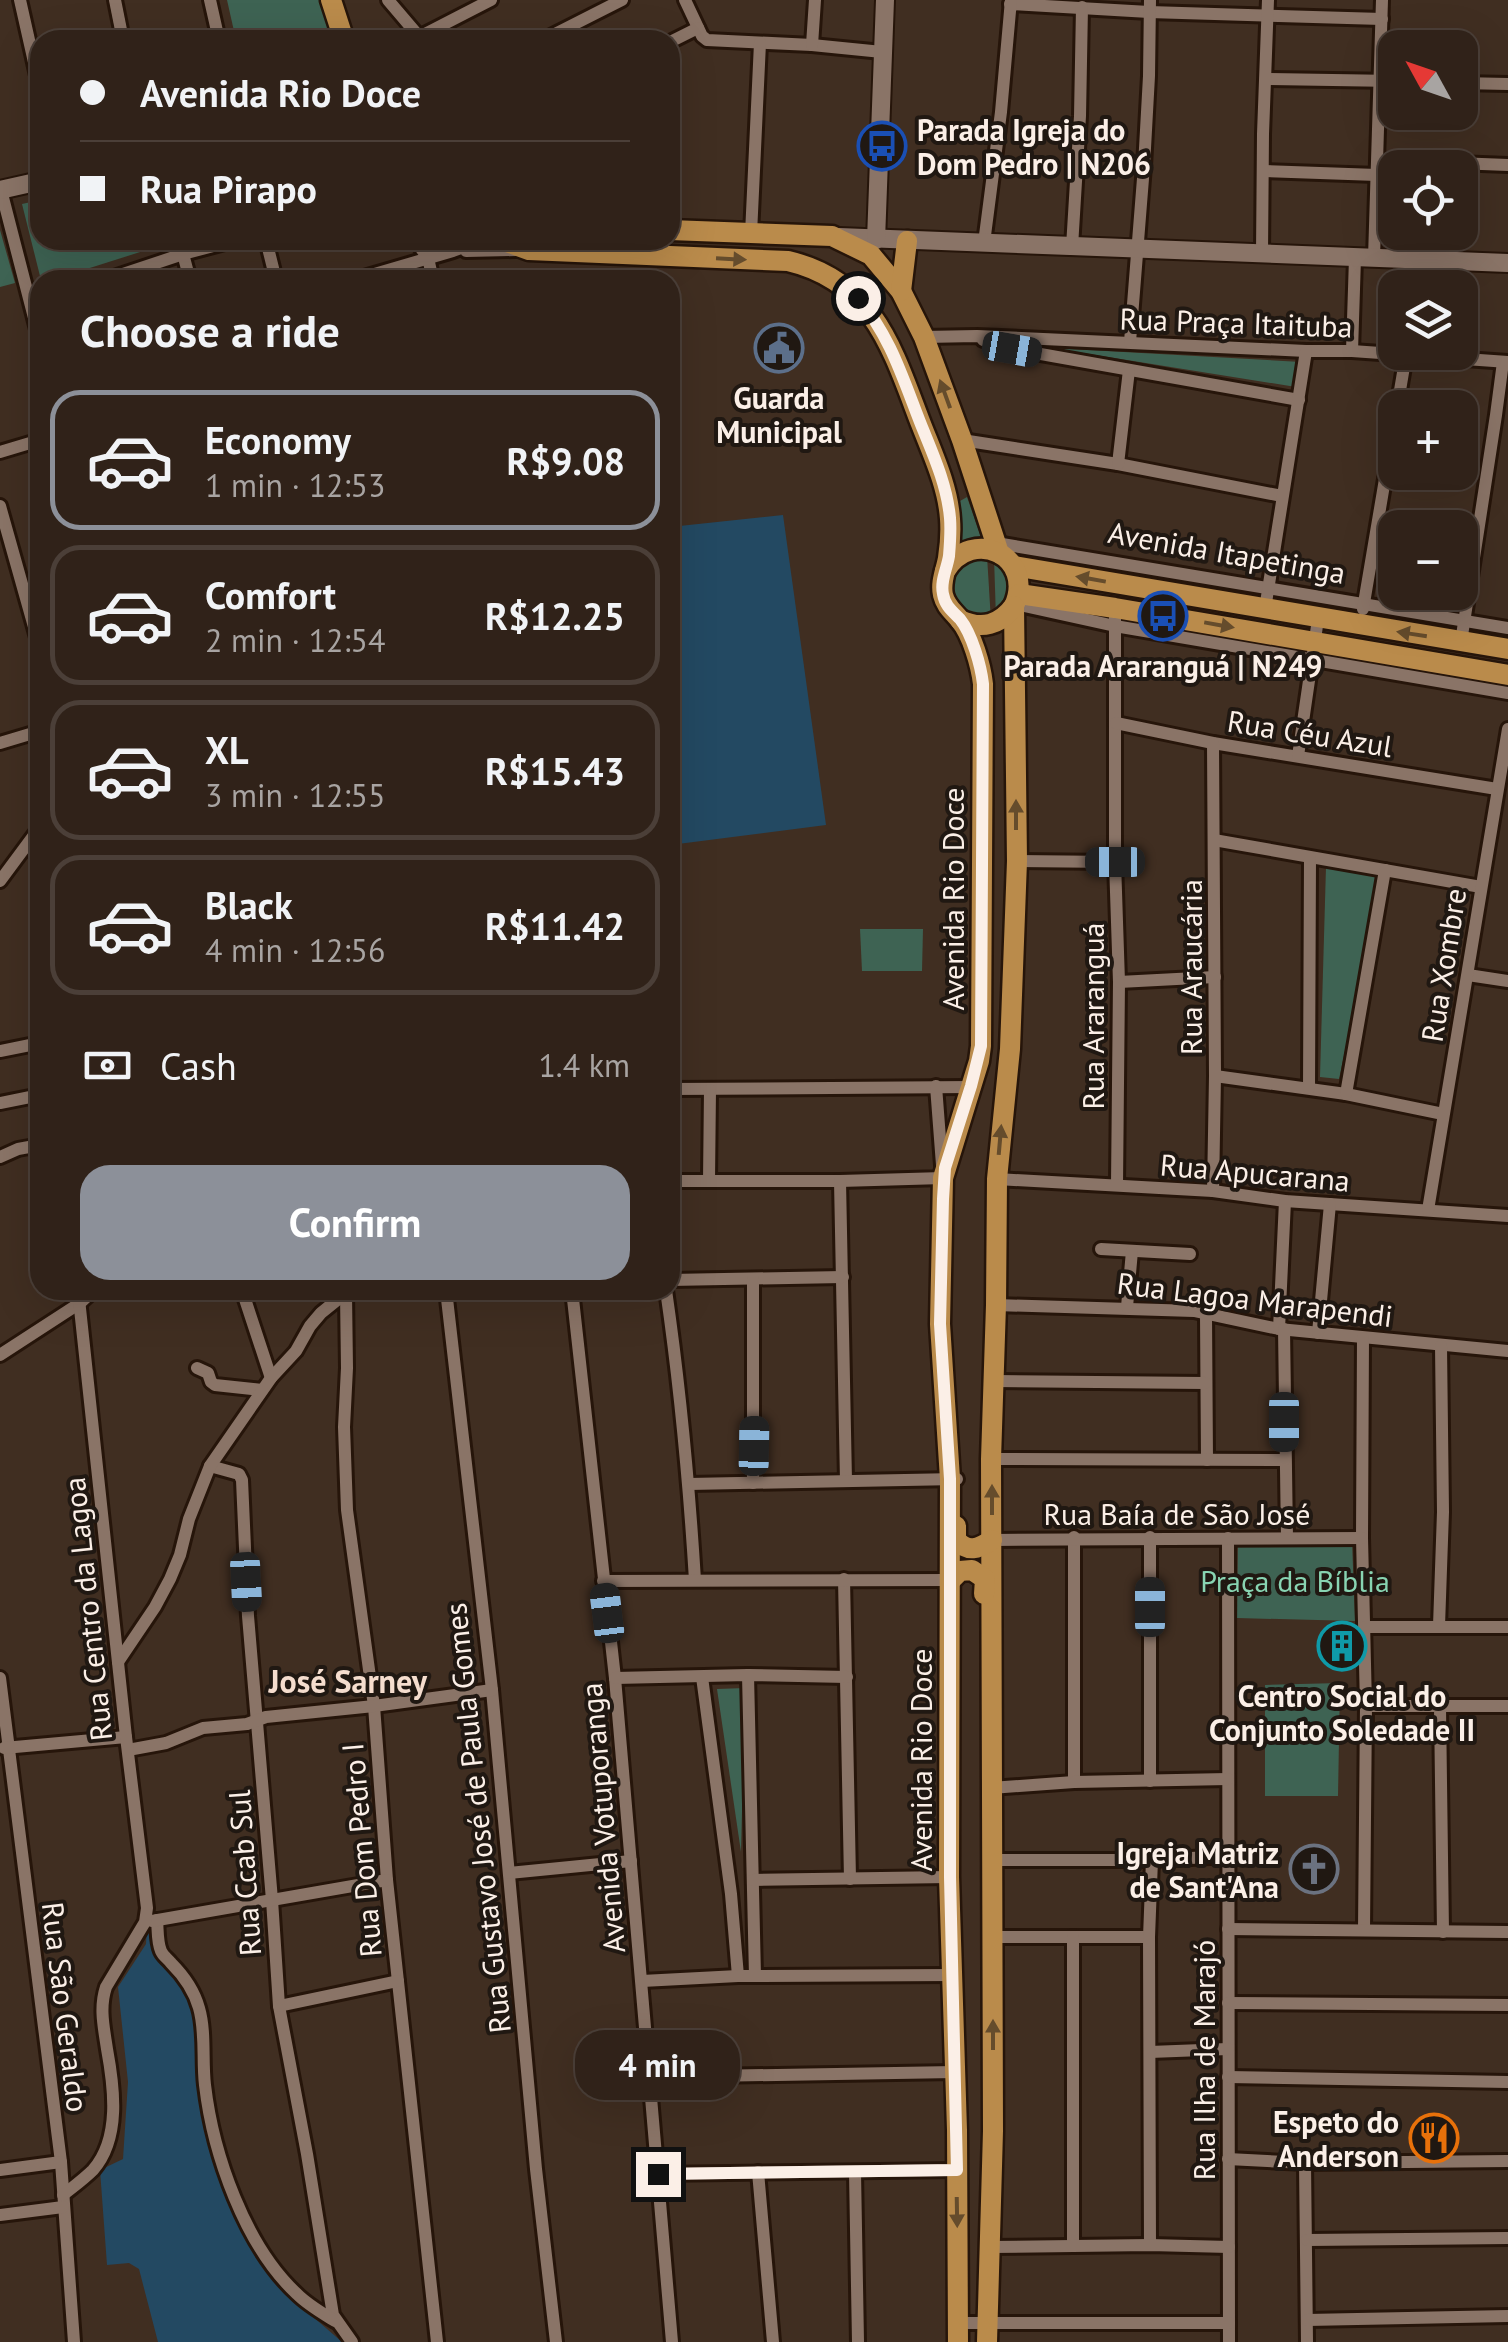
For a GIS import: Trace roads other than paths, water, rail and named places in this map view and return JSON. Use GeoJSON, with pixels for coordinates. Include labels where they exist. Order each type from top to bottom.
{"type":"FeatureCollection","features":[{"type":"Feature","properties":{"kind":"main road"},"geometry":{"type":"LineString","coordinates":[[876,240],[884,0]]}},
{"type":"Feature","properties":{"kind":"main road"},"geometry":{"type":"LineString","coordinates":[[336,2],[342,30]]}},
{"type":"Feature","properties":{"kind":"main road"},"geometry":{"type":"LineString","coordinates":[[0,190],[30,184]]}},
{"type":"Feature","properties":{"kind":"main road","name":"Avenida Rio Doce"},"geometry":{"type":"LineString","coordinates":[[680,230],[832,236],[871,255],[901,291],[924,337],[1003,554],[1020,585],[1016,601],[1016,861],[1010,1050],[997,1179],[991,1680],[993,2095],[988,2332]]}},
{"type":"Feature","properties":{"kind":"main road"},"geometry":{"type":"LineString","coordinates":[[832,236],[1508,263]]}},
{"type":"Feature","properties":{"kind":"main road"},"geometry":{"type":"LineString","coordinates":[[901,291],[907,240]]}},
{"type":"Feature","properties":{"kind":"main road","name":"Avenida Rio Doce"},"geometry":{"type":"LineString","coordinates":[[529,250],[788,262],[812,267],[835,280],[858,298],[890,344],[948,500],[951,523],[942,589],[948,607],[960,620],[981,669],[983,684],[981,1046],[943,1178],[940,1324],[948,1446],[954,1479],[950,1877],[958,2333]]}},
{"type":"Feature","properties":{"kind":"main road"},"geometry":{"type":"LineString","coordinates":[[946,571],[968,550],[989,549],[1003,554]]}},
{"type":"Feature","properties":{"kind":"main road","name":"Avenida Itapetinga"},"geometry":{"type":"LineString","coordinates":[[1003,554],[1266,599],[1318,619],[1362,615],[1460,642],[1508,649]]}},
{"type":"Feature","properties":{"kind":"main road"},"geometry":{"type":"LineString","coordinates":[[960,620],[980,626],[993,624],[1005,617],[1016,601],[1314,650],[1508,675]]}},
{"type":"Feature","properties":{"kind":"main road"},"geometry":{"type":"LineString","coordinates":[[954,1479],[956,1540],[972,1549],[992,1540]]}},
{"type":"Feature","properties":{"kind":"main road"},"geometry":{"type":"LineString","coordinates":[[951,1580],[966,1570],[979,1573],[984,1579],[984,1656],[991,1680]]}},
{"type":"Feature","properties":{"kind":"main road"},"geometry":{"type":"LineString","coordinates":[[953,1982],[960,2006],[962,2097],[969,2104],[978,2104],[993,2095]]}},
{"type":"Feature","properties":{"kind":"main road"},"geometry":{"type":"LineString","coordinates":[[957,2130],[971,2129],[983,2146],[982,2216],[990,2238]]}},
{"type":"Feature","properties":{"kind":"street"},"geometry":{"type":"LineString","coordinates":[[20,0],[30,44]]}},
{"type":"Feature","properties":{"kind":"street"},"geometry":{"type":"LineString","coordinates":[[114,0],[122,30]]}},
{"type":"Feature","properties":{"kind":"street"},"geometry":{"type":"LineString","coordinates":[[210,0],[217,30]]}},
{"type":"Feature","properties":{"kind":"street"},"geometry":{"type":"LineString","coordinates":[[388,0],[414,30]]}},
{"type":"Feature","properties":{"kind":"street"},"geometry":{"type":"LineString","coordinates":[[436,30],[490,0]]}},
{"type":"Feature","properties":{"kind":"street"},"geometry":{"type":"LineString","coordinates":[[563,30],[622,0]]}},
{"type":"Feature","properties":{"kind":"street"},"geometry":{"type":"LineString","coordinates":[[684,0],[700,32],[710,40],[882,52]]}},
{"type":"Feature","properties":{"kind":"street"},"geometry":{"type":"LineString","coordinates":[[812,45],[815,0]]}},
{"type":"Feature","properties":{"kind":"street"},"geometry":{"type":"LineString","coordinates":[[1262,254],[1268,0]]}},
{"type":"Feature","properties":{"kind":"street"},"geometry":{"type":"LineString","coordinates":[[1382,0],[1383,30]]}},
{"type":"Feature","properties":{"kind":"street"},"geometry":{"type":"LineString","coordinates":[[984,242],[1011,2],[1382,19]]}},
{"type":"Feature","properties":{"kind":"street"},"geometry":{"type":"LineString","coordinates":[[1130,342],[1149,76],[1149,6]]}},
{"type":"Feature","properties":{"kind":"street"},"geometry":{"type":"LineString","coordinates":[[1072,247],[1082,7]]}},
{"type":"Feature","properties":{"kind":"street"},"geometry":{"type":"LineString","coordinates":[[680,39],[700,32]]}},
{"type":"Feature","properties":{"kind":"street"},"geometry":{"type":"LineString","coordinates":[[752,234],[760,43]]}},
{"type":"Feature","properties":{"kind":"street"},"geometry":{"type":"LineString","coordinates":[[1266,79],[1378,80]]}},
{"type":"Feature","properties":{"kind":"street"},"geometry":{"type":"LineString","coordinates":[[1478,83],[1508,84]]}},
{"type":"Feature","properties":{"kind":"street"},"geometry":{"type":"LineString","coordinates":[[1352,351],[1378,160]]}},
{"type":"Feature","properties":{"kind":"street"},"geometry":{"type":"LineString","coordinates":[[1478,164],[1508,165]]}},
{"type":"Feature","properties":{"kind":"street"},"geometry":{"type":"LineString","coordinates":[[1263,171],[1377,175]]}},
{"type":"Feature","properties":{"kind":"street"},"geometry":{"type":"LineString","coordinates":[[0,190],[30,284]]}},
{"type":"Feature","properties":{"kind":"street"},"geometry":{"type":"LineString","coordinates":[[136,270],[198,250]]}},
{"type":"Feature","properties":{"kind":"street"},"geometry":{"type":"LineString","coordinates":[[422,250],[431,270]]}},
{"type":"Feature","properties":{"kind":"street","name":"Avenida Rio Doce"},"geometry":{"type":"LineString","coordinates":[[388,270],[454,251],[529,250]]}},
{"type":"Feature","properties":{"kind":"street"},"geometry":{"type":"LineString","coordinates":[[183,254],[187,270]]}},
{"type":"Feature","properties":{"kind":"street"},"geometry":{"type":"LineString","coordinates":[[978,336],[985,342],[1012,349],[1299,400]]}},
{"type":"Feature","properties":{"kind":"street","name":"Rua Praça Itaituba"},"geometry":{"type":"LineString","coordinates":[[924,337],[1378,353]]}},
{"type":"Feature","properties":{"kind":"street"},"geometry":{"type":"LineString","coordinates":[[1266,599],[1306,351]]}},
{"type":"Feature","properties":{"kind":"street","name":"Rua Praça Itaituba"},"geometry":{"type":"LineString","coordinates":[[1460,642],[1505,362],[1478,360]]}},
{"type":"Feature","properties":{"kind":"street"},"geometry":{"type":"LineString","coordinates":[[1118,464],[1129,370]]}},
{"type":"Feature","properties":{"kind":"street"},"geometry":{"type":"LineString","coordinates":[[1496,415],[1508,399]]}},
{"type":"Feature","properties":{"kind":"street"},"geometry":{"type":"LineString","coordinates":[[962,440],[1118,464],[1282,496]]}},
{"type":"Feature","properties":{"kind":"street"},"geometry":{"type":"LineString","coordinates":[[1493,440],[1508,440]]}},
{"type":"Feature","properties":{"kind":"street"},"geometry":{"type":"LineString","coordinates":[[0,452],[30,443]]}},
{"type":"Feature","properties":{"kind":"street"},"geometry":{"type":"LineString","coordinates":[[1362,615],[1383,490]]}},
{"type":"Feature","properties":{"kind":"street"},"geometry":{"type":"LineString","coordinates":[[0,506],[30,612]]}},
{"type":"Feature","properties":{"kind":"street","name":"Avenida Itapetinga"},"geometry":{"type":"LineString","coordinates":[[1003,554],[1362,615],[1464,620],[1508,628]]}},
{"type":"Feature","properties":{"kind":"street","name":"Rua Araranguá"},"geometry":{"type":"LineString","coordinates":[[1115,617],[1118,1185]]}},
{"type":"Feature","properties":{"kind":"street"},"geometry":{"type":"LineString","coordinates":[[1298,756],[1318,619]]}},
{"type":"Feature","properties":{"kind":"street"},"geometry":{"type":"LineString","coordinates":[[1314,650],[1508,693]]}},
{"type":"Feature","properties":{"kind":"street","name":"Rua Céu Azul"},"geometry":{"type":"LineString","coordinates":[[1116,724],[1497,788]]}},
{"type":"Feature","properties":{"kind":"street","name":"Rua Xombre"},"geometry":{"type":"LineString","coordinates":[[1428,1210],[1508,730]]}},
{"type":"Feature","properties":{"kind":"street"},"geometry":{"type":"LineString","coordinates":[[0,743],[30,734]]}},
{"type":"Feature","properties":{"kind":"street","name":"Rua Araucária"},"geometry":{"type":"LineString","coordinates":[[1213,743],[1213,1191]]}},
{"type":"Feature","properties":{"kind":"street"},"geometry":{"type":"LineString","coordinates":[[0,881],[30,840]]}},
{"type":"Feature","properties":{"kind":"street"},"geometry":{"type":"LineString","coordinates":[[1214,840],[1481,887]]}},
{"type":"Feature","properties":{"kind":"street"},"geometry":{"type":"LineString","coordinates":[[1309,1088],[1310,858]]}},
{"type":"Feature","properties":{"kind":"street"},"geometry":{"type":"LineString","coordinates":[[1016,861],[1115,862]]}},
{"type":"Feature","properties":{"kind":"street"},"geometry":{"type":"LineString","coordinates":[[1346,1094],[1385,870]]}},
{"type":"Feature","properties":{"kind":"street"},"geometry":{"type":"LineString","coordinates":[[1468,975],[1508,981]]}},
{"type":"Feature","properties":{"kind":"street"},"geometry":{"type":"LineString","coordinates":[[1119,982],[1214,977]]}},
{"type":"Feature","properties":{"kind":"street"},"geometry":{"type":"LineString","coordinates":[[0,1051],[30,1045]]}},
{"type":"Feature","properties":{"kind":"street"},"geometry":{"type":"LineString","coordinates":[[1215,1076],[1346,1094],[1442,1114]]}},
{"type":"Feature","properties":{"kind":"street","name":"Avenida Rio Doce"},"geometry":{"type":"LineString","coordinates":[[936,1086],[943,1178]]}},
{"type":"Feature","properties":{"kind":"street"},"geometry":{"type":"LineString","coordinates":[[680,1088],[971,1086]]}},
{"type":"Feature","properties":{"kind":"street"},"geometry":{"type":"LineString","coordinates":[[709,1180],[710,1090]]}},
{"type":"Feature","properties":{"kind":"street"},"geometry":{"type":"LineString","coordinates":[[0,1102],[30,1097]]}},
{"type":"Feature","properties":{"kind":"street"},"geometry":{"type":"LineString","coordinates":[[0,1157],[30,1147]]}},
{"type":"Feature","properties":{"kind":"street"},"geometry":{"type":"LineString","coordinates":[[680,1181],[943,1178]]}},
{"type":"Feature","properties":{"kind":"street","name":"Rua Apucarana"},"geometry":{"type":"LineString","coordinates":[[997,1179],[1213,1191],[1330,1204],[1508,1216]]}},
{"type":"Feature","properties":{"kind":"street"},"geometry":{"type":"LineString","coordinates":[[840,1182],[846,1481]]}},
{"type":"Feature","properties":{"kind":"street"},"geometry":{"type":"LineString","coordinates":[[1286,1200],[1282,1329],[1287,1538]]}},
{"type":"Feature","properties":{"kind":"street"},"geometry":{"type":"LineString","coordinates":[[1318,1333],[1330,1204]]}},
{"type":"Feature","properties":{"kind":"street"},"geometry":{"type":"LineString","coordinates":[[1101,1250],[1190,1254]]}},
{"type":"Feature","properties":{"kind":"street"},"geometry":{"type":"LineString","coordinates":[[1128,1307],[1132,1251]]}},
{"type":"Feature","properties":{"kind":"street"},"geometry":{"type":"LineString","coordinates":[[680,1280],[843,1277]]}},
{"type":"Feature","properties":{"kind":"street"},"geometry":{"type":"LineString","coordinates":[[753,1280],[753,1482]]}},
{"type":"Feature","properties":{"kind":"street"},"geometry":{"type":"LineString","coordinates":[[0,1355],[74,1300]]}},
{"type":"Feature","properties":{"kind":"street","name":"Rua Centro da Lagoa"},"geometry":{"type":"LineString","coordinates":[[79,1300],[147,1908],[161,1952],[195,1994],[201,2014],[205,2085],[222,2170],[244,2217],[283,2279],[337,2323]]}},
{"type":"Feature","properties":{"kind":"street"},"geometry":{"type":"LineString","coordinates":[[245,1300],[267,1384]]}},
{"type":"Feature","properties":{"kind":"street"},"geometry":{"type":"LineString","coordinates":[[118,1662],[170,1578],[210,1466],[267,1384],[296,1351],[310,1326],[335,1300]]}},
{"type":"Feature","properties":{"kind":"street","name":"Rua Dom Pedro I"},"geometry":{"type":"LineString","coordinates":[[342,1300],[347,1368],[346,1510],[374,1706],[387,1880],[437,2342]]}},
{"type":"Feature","properties":{"kind":"street","name":"Rua Gustavo José de Paula Gomes"},"geometry":{"type":"LineString","coordinates":[[447,1300],[492,1690],[536,2169],[556,2342]]}},
{"type":"Feature","properties":{"kind":"street","name":"Avenida Votuporanga"},"geometry":{"type":"LineString","coordinates":[[573,1300],[632,1861],[672,2342]]}},
{"type":"Feature","properties":{"kind":"street"},"geometry":{"type":"LineString","coordinates":[[667,1300],[680,1385],[695,1580]]}},
{"type":"Feature","properties":{"kind":"street","name":"Rua Lagoa Marapendi"},"geometry":{"type":"LineString","coordinates":[[996,1304],[1194,1311],[1282,1329],[1508,1350]]}},
{"type":"Feature","properties":{"kind":"street"},"geometry":{"type":"LineString","coordinates":[[1206,1315],[1207,1460]]}},
{"type":"Feature","properties":{"kind":"street"},"geometry":{"type":"LineString","coordinates":[[1363,1338],[1364,1930]]}},
{"type":"Feature","properties":{"kind":"street"},"geometry":{"type":"LineString","coordinates":[[1440,1626],[1442,1346]]}},
{"type":"Feature","properties":{"kind":"street"},"geometry":{"type":"LineString","coordinates":[[197,1368],[208,1373],[215,1385],[267,1384]]}},
{"type":"Feature","properties":{"kind":"street"},"geometry":{"type":"LineString","coordinates":[[994,1381],[1205,1382]]}},
{"type":"Feature","properties":{"kind":"street"},"geometry":{"type":"LineString","coordinates":[[992,1459],[1284,1460]]}},
{"type":"Feature","properties":{"kind":"street","name":"Rua Ccab Sul"},"geometry":{"type":"LineString","coordinates":[[210,1466],[235,1472],[242,1480],[248,1616],[279,2006],[329,2296],[337,2323]]}},
{"type":"Feature","properties":{"kind":"street"},"geometry":{"type":"LineString","coordinates":[[689,1484],[954,1479]]}},
{"type":"Feature","properties":{"kind":"street"},"geometry":{"type":"LineString","coordinates":[[1150,1537],[1150,1780]]}},
{"type":"Feature","properties":{"kind":"street"},"geometry":{"type":"LineString","coordinates":[[1074,1538],[1074,1782]]}},
{"type":"Feature","properties":{"kind":"street","name":"Rua Ilha de Marajó"},"geometry":{"type":"LineString","coordinates":[[1228,1538],[1228,2342]]}},
{"type":"Feature","properties":{"kind":"street","name":"Rua Baía de São José"},"geometry":{"type":"LineString","coordinates":[[992,1540],[1362,1538]]}},
{"type":"Feature","properties":{"kind":"street"},"geometry":{"type":"LineString","coordinates":[[844,1579],[850,1879]]}},
{"type":"Feature","properties":{"kind":"street"},"geometry":{"type":"LineString","coordinates":[[603,1581],[951,1580]]}},
{"type":"Feature","properties":{"kind":"street"},"geometry":{"type":"LineString","coordinates":[[1364,1627],[1508,1627]]}},
{"type":"Feature","properties":{"kind":"street"},"geometry":{"type":"LineString","coordinates":[[748,1675],[755,1976]]}},
{"type":"Feature","properties":{"kind":"street"},"geometry":{"type":"LineString","coordinates":[[702,1677],[738,1976]]}},
{"type":"Feature","properties":{"kind":"street","name":"Rua São Geraldo"},"geometry":{"type":"LineString","coordinates":[[0,1678],[4,1748],[60,2162],[74,2342]]}},
{"type":"Feature","properties":{"kind":"street"},"geometry":{"type":"LineString","coordinates":[[614,1678],[847,1678]]}},
{"type":"Feature","properties":{"kind":"street"},"geometry":{"type":"LineString","coordinates":[[4,1748],[166,1743],[203,1728],[266,1717],[492,1690]]}},
{"type":"Feature","properties":{"kind":"street"},"geometry":{"type":"LineString","coordinates":[[1366,1706],[1508,1706]]}},
{"type":"Feature","properties":{"kind":"street"},"geometry":{"type":"LineString","coordinates":[[1440,1707],[1443,1932]]}},
{"type":"Feature","properties":{"kind":"street"},"geometry":{"type":"LineString","coordinates":[[992,1788],[1228,1779]]}},
{"type":"Feature","properties":{"kind":"street"},"geometry":{"type":"LineString","coordinates":[[993,1860],[1229,1856]]}},
{"type":"Feature","properties":{"kind":"street"},"geometry":{"type":"LineString","coordinates":[[1150,2245],[1152,1860]]}},
{"type":"Feature","properties":{"kind":"street"},"geometry":{"type":"LineString","coordinates":[[508,1873],[632,1861]]}},
{"type":"Feature","properties":{"kind":"street"},"geometry":{"type":"LineString","coordinates":[[728,1873],[752,1880],[950,1877]]}},
{"type":"Feature","properties":{"kind":"street"},"geometry":{"type":"LineString","coordinates":[[0,2215],[63,2201],[100,2160],[109,2140],[113,2082],[102,2018],[104,1995],[151,1921],[387,1880]]}},
{"type":"Feature","properties":{"kind":"street"},"geometry":{"type":"LineString","coordinates":[[731,1894],[752,1880]]}},
{"type":"Feature","properties":{"kind":"street"},"geometry":{"type":"LineString","coordinates":[[1228,1929],[1508,1932]]}},
{"type":"Feature","properties":{"kind":"street"},"geometry":{"type":"LineString","coordinates":[[1072,2246],[1073,1937]]}},
{"type":"Feature","properties":{"kind":"street"},"geometry":{"type":"LineString","coordinates":[[992,1938],[1149,1938]]}},
{"type":"Feature","properties":{"kind":"street"},"geometry":{"type":"LineString","coordinates":[[642,1981],[755,1976],[953,1982]]}},
{"type":"Feature","properties":{"kind":"street"},"geometry":{"type":"LineString","coordinates":[[279,2006],[398,1981]]}},
{"type":"Feature","properties":{"kind":"street"},"geometry":{"type":"LineString","coordinates":[[1228,2003],[1508,2006]]}},
{"type":"Feature","properties":{"kind":"street"},"geometry":{"type":"LineString","coordinates":[[1150,2052],[1228,2049]]}},
{"type":"Feature","properties":{"kind":"street"},"geometry":{"type":"LineString","coordinates":[[649,2077],[955,2072]]}},
{"type":"Feature","properties":{"kind":"street"},"geometry":{"type":"LineString","coordinates":[[1228,2078],[1508,2082]]}},
{"type":"Feature","properties":{"kind":"street"},"geometry":{"type":"LineString","coordinates":[[1228,2159],[1305,2163],[1508,2161]]}},
{"type":"Feature","properties":{"kind":"street"},"geometry":{"type":"LineString","coordinates":[[0,2170],[60,2162]]}},
{"type":"Feature","properties":{"kind":"street"},"geometry":{"type":"LineString","coordinates":[[1305,2163],[1307,2342]]}},
{"type":"Feature","properties":{"kind":"street"},"geometry":{"type":"LineString","coordinates":[[658,2174],[957,2170]]}},
{"type":"Feature","properties":{"kind":"street"},"geometry":{"type":"LineString","coordinates":[[758,2172],[773,2342]]}},
{"type":"Feature","properties":{"kind":"street"},"geometry":{"type":"LineString","coordinates":[[855,2172],[858,2342]]}},
{"type":"Feature","properties":{"kind":"street"},"geometry":{"type":"LineString","coordinates":[[990,2238],[1072,2246],[1229,2248]]}},
{"type":"Feature","properties":{"kind":"street"},"geometry":{"type":"LineString","coordinates":[[1306,2240],[1508,2238]]}},
{"type":"Feature","properties":{"kind":"street"},"geometry":{"type":"LineString","coordinates":[[1307,2320],[1508,2316]]}},
{"type":"Feature","properties":{"kind":"street"},"geometry":{"type":"LineString","coordinates":[[337,2323],[352,2342]]}},
{"type":"Feature","properties":{"kind":"street"},"geometry":{"type":"LineString","coordinates":[[958,2333],[1229,2323]]}},
{"type":"Feature","properties":{"kind":"water"},"geometry":{"type":"Polygon","coordinates":[[[783,515],[826,825],[680,844],[680,526],[783,515]]]}},
{"type":"Feature","properties":{"kind":"water"},"geometry":{"type":"Polygon","coordinates":[[[147,1926],[156,1926],[158,1954],[190,1995],[213,2157],[251,2241],[267,2272],[342,2342],[158,2342],[139,2269],[129,2263],[107,2265],[100,2170],[123,2159],[128,2082],[118,1987],[146,1944],[147,1926]]]}},
{"type":"Feature","properties":{"kind":"place","name":"Parada Igreja do Dom Pedro | N206"},"geometry":{"type":"Point","coordinates":[882,146]}},
{"type":"Feature","properties":{"kind":"place","name":"Guarda Municipal"},"geometry":{"type":"Point","coordinates":[779,348]}},
{"type":"Feature","properties":{"kind":"place","name":"Parada Araranguá | N249"},"geometry":{"type":"Point","coordinates":[1163,616]}},
{"type":"Feature","properties":{"kind":"place","name":"Centro Social do Conjunto Soledade II"},"geometry":{"type":"Point","coordinates":[1342,1646]}},
{"type":"Feature","properties":{"kind":"place","name":"Igreja Matriz de Sant'Ana"},"geometry":{"type":"Point","coordinates":[1314,1869]}},
{"type":"Feature","properties":{"kind":"place","name":"Espeto do Anderson"},"geometry":{"type":"Point","coordinates":[1434,2138]}},
{"type":"Feature","properties":{"kind":"district","name":"José Sarney"},"geometry":{"type":"Point","coordinates":[348,1681]}},
{"type":"Feature","properties":{"kind":"park label","name":"Praça da Bíblia"},"geometry":{"type":"Point","coordinates":[1295,1580]}}]}
